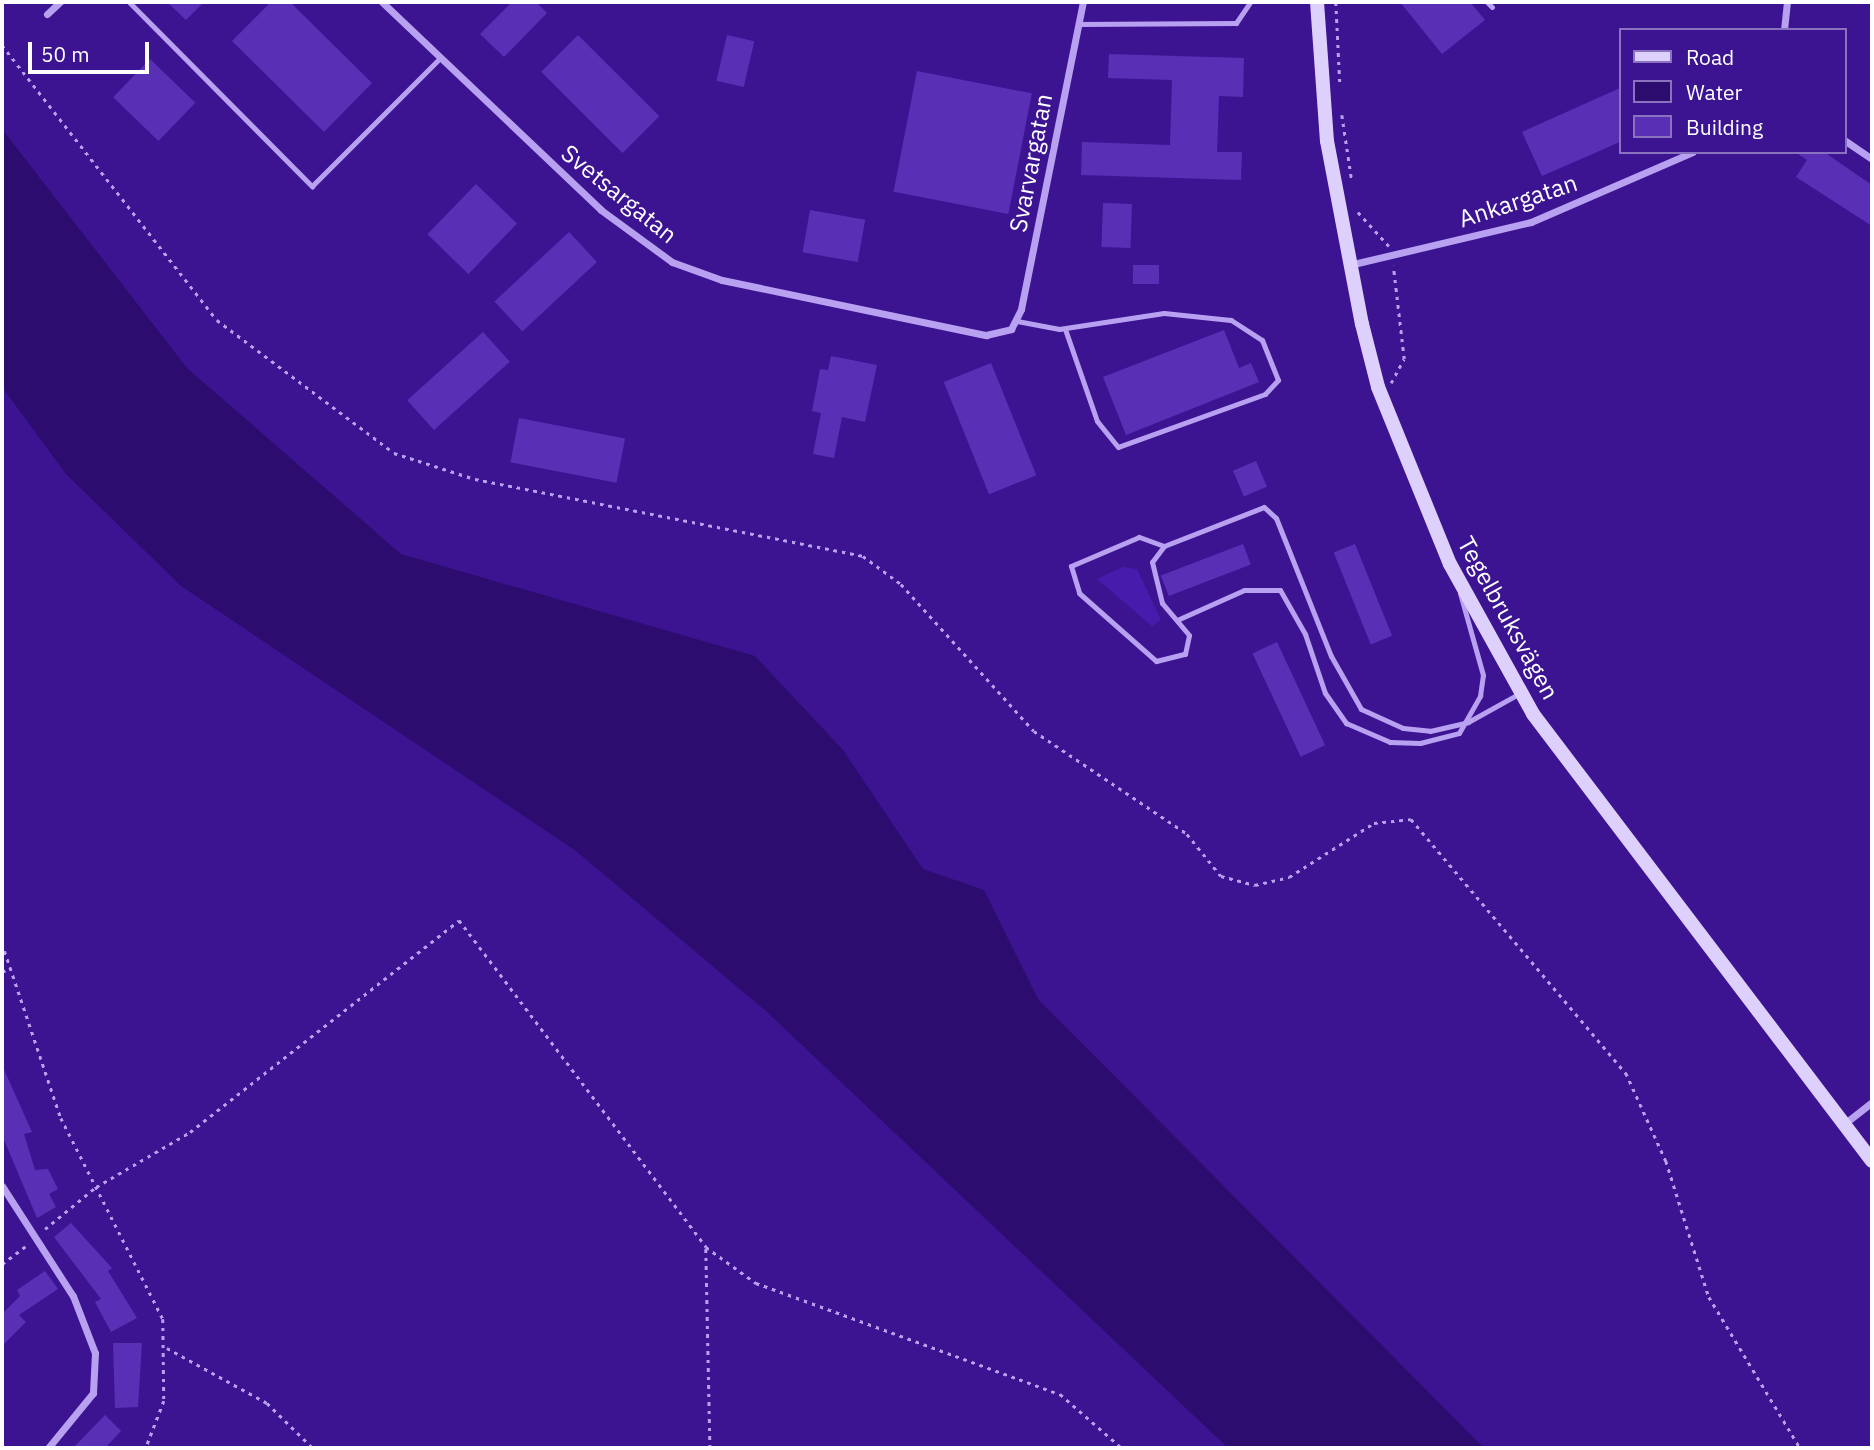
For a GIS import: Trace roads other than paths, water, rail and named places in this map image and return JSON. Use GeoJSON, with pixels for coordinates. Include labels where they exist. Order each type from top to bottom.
{"type":"FeatureCollection","features":[{"type":"Feature","properties":{"kind":"street"},"geometry":{"type":"LineString","coordinates":[[47,14],[60,2]]}},
{"type":"Feature","properties":{"kind":"street","name":"Svetsargatan"},"geometry":{"type":"LineString","coordinates":[[382,2],[601,211],[672,262],[722,280],[986,335],[1011,329]]}},
{"type":"Feature","properties":{"kind":"street","name":"Svarvargatan"},"geometry":{"type":"LineString","coordinates":[[1011,329],[1017,321],[1083,2]]}},
{"type":"Feature","properties":{"kind":"street","name":"Tegelbruksvägen"},"geometry":{"type":"LineString","coordinates":[[1317,2],[1326,130],[1348,265],[1378,387],[1456,577],[1520,692],[1872,1161]]}},
{"type":"Feature","properties":{"kind":"street"},"geometry":{"type":"LineString","coordinates":[[1784,28],[1787,2]]}},
{"type":"Feature","properties":{"kind":"street"},"geometry":{"type":"LineString","coordinates":[[1846,141],[1872,159]]}},
{"type":"Feature","properties":{"kind":"street","name":"Ankargatan"},"geometry":{"type":"LineString","coordinates":[[1348,265],[1531,222],[1688,154]]}},
{"type":"Feature","properties":{"kind":"street"},"geometry":{"type":"LineString","coordinates":[[1844,1124],[1872,1102]]}},
{"type":"Feature","properties":{"kind":"street"},"geometry":{"type":"LineString","coordinates":[[2,1186],[84,1317],[97,1367],[85,1409],[48,1448]]}},
{"type":"Feature","properties":{"kind":"lane"},"geometry":{"type":"LineString","coordinates":[[129,2],[312,186],[440,58]]}},
{"type":"Feature","properties":{"kind":"lane"},"geometry":{"type":"LineString","coordinates":[[1078,24],[1236,23],[1250,2]]}},
{"type":"Feature","properties":{"kind":"lane"},"geometry":{"type":"LineString","coordinates":[[1017,321],[1065,329],[1164,313],[1231,320],[1262,340],[1278,380],[1265,394],[1118,447],[1097,421],[1065,329]]}},
{"type":"Feature","properties":{"kind":"lane"},"geometry":{"type":"LineString","coordinates":[[1164,546],[1139,537],[1087,554],[1072,566],[1073,580],[1156,661],[1185,654],[1189,635],[1152,580],[1152,562],[1164,546],[1264,507],[1276,518],[1331,656],[1361,709],[1403,728],[1430,731],[1468,722]]}},
{"type":"Feature","properties":{"kind":"lane"},"geometry":{"type":"LineString","coordinates":[[1456,577],[1483,675],[1468,722]]}},
{"type":"Feature","properties":{"kind":"lane"},"geometry":{"type":"LineString","coordinates":[[1177,620],[1215,601],[1270,586],[1305,634],[1325,693],[1346,723],[1407,744],[1445,739],[1468,722],[1520,692]]}},
{"type":"Feature","properties":{"kind":"water"},"geometry":{"type":"Polygon","coordinates":[[[2,129],[187,368],[401,554],[755,656],[843,750],[923,869],[984,890],[1038,999],[1484,1448],[1228,1448],[767,1012],[576,851],[181,586],[66,474],[2,387],[2,129]]]}}]}
